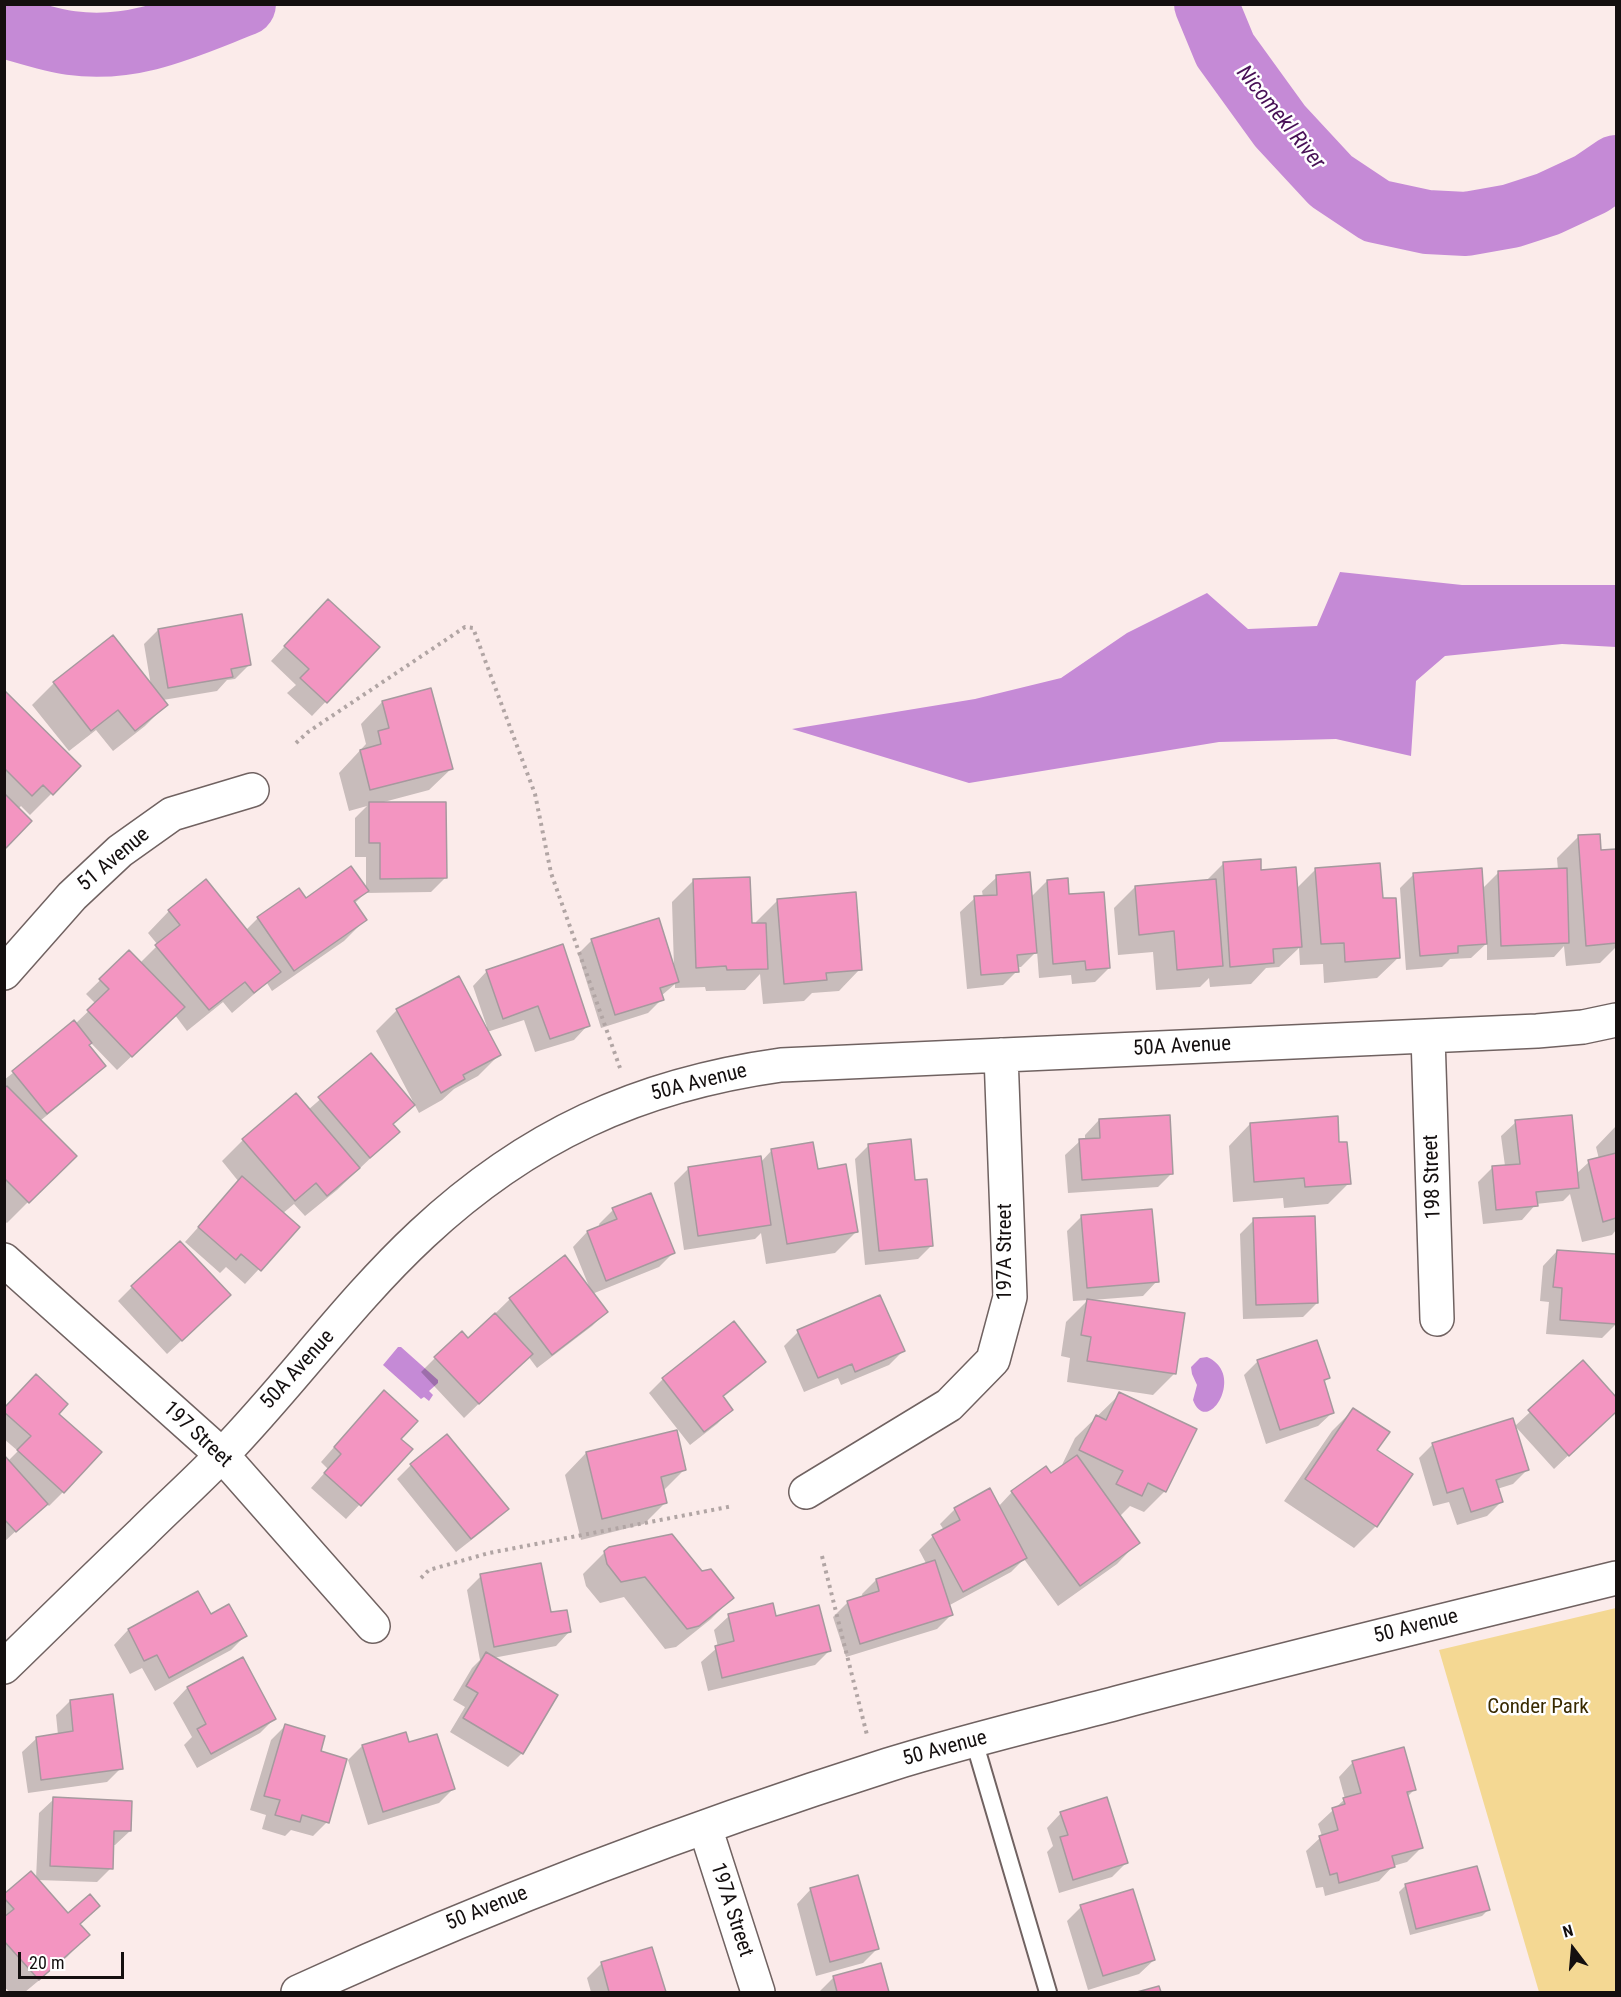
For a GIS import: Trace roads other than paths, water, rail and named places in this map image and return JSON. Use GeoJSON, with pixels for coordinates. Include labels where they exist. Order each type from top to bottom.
{"type":"FeatureCollection","features":[{"type":"Feature","properties":{"kind":"street","name":"51 Avenue"},"geometry":{"type":"LineString","coordinates":[[4,974],[72,896],[120,851],[172,814],[252,790]]}},
{"type":"Feature","properties":{"kind":"street","name":"50A Avenue"},"geometry":{"type":"LineString","coordinates":[[4,1667],[222,1455],[384,1273],[422,1234],[467,1196],[549,1138],[632,1101],[681,1084],[733,1071],[781,1065],[1537,1031],[1583,1027],[1617,1020]]}},
{"type":"Feature","properties":{"kind":"street","name":"198 Street"},"geometry":{"type":"LineString","coordinates":[[1428,1036],[1437,1319]]}},
{"type":"Feature","properties":{"kind":"street","name":"197A Street"},"geometry":{"type":"LineString","coordinates":[[806,1492],[949,1405],[993,1360],[1010,1297],[1001,1055]]}},
{"type":"Feature","properties":{"kind":"street","name":"197 Street"},"geometry":{"type":"LineString","coordinates":[[4,1260],[222,1455],[373,1626]]}},
{"type":"Feature","properties":{"kind":"street","name":"50 Avenue"},"geometry":{"type":"LineString","coordinates":[[298,1992],[401,1945],[539,1888],[705,1827],[892,1764],[1255,1666],[1617,1578]]}},
{"type":"Feature","properties":{"kind":"street","name":"197A Street"},"geometry":{"type":"LineString","coordinates":[[705,1827],[758,1992]]}},
{"type":"Feature","properties":{"kind":"lane"},"geometry":{"type":"LineString","coordinates":[[974,1741],[1048,1992]]}},
{"type":"Feature","properties":{"kind":"waterway","name":"Nicomekl River"},"geometry":{"type":"LineString","coordinates":[[4,26],[71,43],[117,44],[160,35],[244,4]]}},
{"type":"Feature","properties":{"kind":"waterway","name":"Nicomekl River"},"geometry":{"type":"LineString","coordinates":[[1206,4],[1225,50],[1280,126],[1331,181],[1376,211],[1427,222],[1466,224],[1511,216],[1548,204],[1591,184],[1616,167]]}},
{"type":"Feature","properties":{"kind":"park label","name":"Conder Park"},"geometry":{"type":"Point","coordinates":[1538,1708]}}]}
